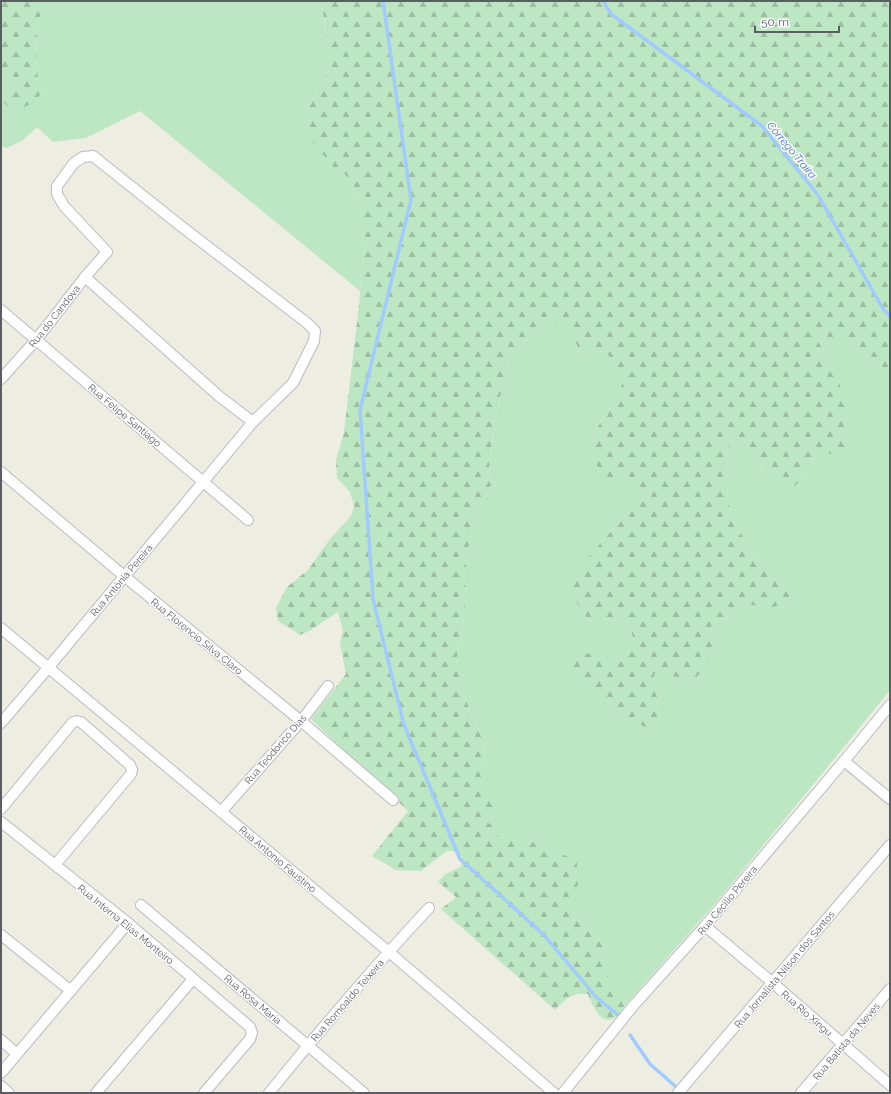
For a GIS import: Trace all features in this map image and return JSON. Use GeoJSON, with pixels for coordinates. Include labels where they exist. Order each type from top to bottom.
{"type":"FeatureCollection","features":[{"type":"Feature","properties":{"kind":"street","name":"Rua Antônia Pereira"},"geometry":{"type":"LineString","coordinates":[[1,723],[253,422],[293,383],[314,341],[315,331],[307,322],[177,223],[93,156],[83,157],[74,163],[57,186],[57,194],[64,206],[107,252]]}},
{"type":"Feature","properties":{"kind":"street","name":"Rua do Candova"},"geometry":{"type":"LineString","coordinates":[[1,380],[36,340],[85,276],[107,252]]}},
{"type":"Feature","properties":{"kind":"street"},"geometry":{"type":"LineString","coordinates":[[85,276],[220,397],[253,422]]}},
{"type":"Feature","properties":{"kind":"street","name":"Rua Felipe Santiago"},"geometry":{"type":"LineString","coordinates":[[1,310],[248,520]]}},
{"type":"Feature","properties":{"kind":"street","name":"Rua Florencio Silva Claro"},"geometry":{"type":"LineString","coordinates":[[1,472],[124,576],[301,721],[393,800]]}},
{"type":"Feature","properties":{"kind":"street","name":"Rua Antonio Faustino"},"geometry":{"type":"LineString","coordinates":[[1,628],[389,952],[554,1093]]}},
{"type":"Feature","properties":{"kind":"street","name":"Rua Teodorico Dias"},"geometry":{"type":"LineString","coordinates":[[221,812],[301,721],[328,686]]}},
{"type":"Feature","properties":{"kind":"street","name":"Rua Cecilio Pereira"},"geometry":{"type":"LineString","coordinates":[[563,1093],[634,1004],[705,926],[890,705]]}},
{"type":"Feature","properties":{"kind":"street"},"geometry":{"type":"LineString","coordinates":[[1,809],[73,722],[77,720],[130,765],[132,770],[131,774],[55,865]]}},
{"type":"Feature","properties":{"kind":"street"},"geometry":{"type":"LineString","coordinates":[[844,761],[890,799]]}},
{"type":"Feature","properties":{"kind":"street","name":"Rua Interna Elias Monteiro"},"geometry":{"type":"LineString","coordinates":[[1,822],[128,923],[250,1027],[252,1033],[250,1039],[204,1093]]}},
{"type":"Feature","properties":{"kind":"street","name":"Rua Jornalista Nilson dos Santos"},"geometry":{"type":"LineString","coordinates":[[678,1093],[890,845]]}},
{"type":"Feature","properties":{"kind":"street","name":"Rua Rosa Maria"},"geometry":{"type":"LineString","coordinates":[[141,905],[364,1093]]}},
{"type":"Feature","properties":{"kind":"street","name":"Rua Romoaldo Teixeira"},"geometry":{"type":"LineString","coordinates":[[269,1093],[308,1045],[428,908]]}},
{"type":"Feature","properties":{"kind":"street"},"geometry":{"type":"LineString","coordinates":[[1,1073],[128,923]]}},
{"type":"Feature","properties":{"kind":"street","name":"Rua Rio Xingu"},"geometry":{"type":"LineString","coordinates":[[705,926],[773,983],[890,1086]]}},
{"type":"Feature","properties":{"kind":"street"},"geometry":{"type":"LineString","coordinates":[[1,936],[71,991]]}},
{"type":"Feature","properties":{"kind":"street"},"geometry":{"type":"LineString","coordinates":[[96,1093],[193,979]]}},
{"type":"Feature","properties":{"kind":"street","name":"Rua Batista da Neves"},"geometry":{"type":"LineString","coordinates":[[802,1093],[890,989]]}},
{"type":"Feature","properties":{"kind":"street"},"geometry":{"type":"LineString","coordinates":[[1,1040],[17,1054]]}},
{"type":"Feature","properties":{"kind":"street"},"geometry":{"type":"LineString","coordinates":[[1,1086],[9,1093]]}},
{"type":"Feature","properties":{"kind":"green space"},"geometry":{"type":"Polygon","coordinates":[[[1,1],[45,1],[37,25],[36,59],[38,78],[44,91],[32,103],[19,110],[8,107],[1,99],[1,93],[9,85],[1,78],[1,1]]]}},
{"type":"Feature","properties":{"kind":"green space"},"geometry":{"type":"Polygon","coordinates":[[[45,1],[321,1],[330,70],[308,105],[335,169],[350,178],[360,204],[364,244],[360,291],[140,111],[86,138],[53,142],[37,127],[23,140],[7,148],[1,146],[1,99],[8,107],[44,91],[38,78],[36,59],[37,25],[45,1]]]}},
{"type":"Feature","properties":{"kind":"green space"},"geometry":{"type":"Polygon","coordinates":[[[321,1],[890,1],[890,375],[872,357],[833,337],[818,341],[833,367],[845,398],[847,426],[846,449],[812,459],[802,478],[795,486],[784,477],[765,473],[756,462],[743,437],[731,439],[726,456],[728,502],[735,524],[754,555],[784,579],[791,594],[786,603],[770,608],[751,605],[711,626],[714,651],[704,670],[694,679],[654,674],[660,721],[650,730],[634,721],[616,718],[607,701],[599,696],[574,673],[571,661],[580,652],[609,657],[626,657],[633,638],[629,622],[614,619],[589,621],[576,601],[569,580],[617,524],[638,505],[631,484],[620,482],[598,473],[593,434],[617,397],[623,381],[606,351],[581,353],[571,334],[555,322],[523,342],[507,365],[489,462],[491,485],[477,510],[466,557],[465,612],[457,658],[461,683],[472,718],[484,738],[485,758],[481,773],[486,789],[498,797],[497,810],[482,820],[496,827],[498,837],[518,837],[531,841],[565,855],[577,863],[578,884],[569,908],[597,937],[607,952],[607,971],[609,980],[627,1003],[618,1015],[609,1020],[601,1017],[597,1013],[588,994],[573,995],[555,1010],[441,909],[456,897],[438,882],[445,874],[461,867],[462,856],[453,851],[447,851],[421,871],[396,870],[372,856],[408,811],[311,719],[346,674],[340,643],[343,630],[338,612],[309,631],[300,635],[278,621],[276,608],[287,587],[308,570],[330,539],[351,516],[354,506],[350,492],[337,478],[336,460],[344,432],[359,305],[364,244],[360,204],[350,178],[335,169],[311,140],[303,124],[308,105],[330,70],[321,1]]]}},
{"type":"Feature","properties":{"kind":"green space"},"geometry":{"type":"Polygon","coordinates":[[[1,78],[9,85],[1,93],[1,78]]]}},
{"type":"Feature","properties":{"kind":"green space"},"geometry":{"type":"Polygon","coordinates":[[[555,322],[571,334],[581,353],[606,351],[623,381],[617,397],[593,434],[620,482],[632,484],[638,505],[617,524],[599,545],[589,621],[614,619],[629,622],[633,638],[626,657],[609,657],[599,696],[607,701],[616,718],[634,721],[650,730],[660,721],[654,674],[694,679],[714,651],[711,626],[751,605],[770,608],[784,579],[754,555],[735,524],[728,502],[726,456],[731,439],[743,437],[764,473],[802,478],[812,459],[846,448],[833,367],[818,341],[833,336],[872,357],[890,375],[890,690],[714,905],[627,1003],[609,980],[607,971],[607,952],[597,937],[569,908],[571,900],[544,847],[518,837],[498,837],[482,820],[486,789],[481,773],[485,758],[484,738],[472,718],[461,683],[457,658],[465,612],[466,557],[477,510],[491,485],[489,462],[507,365],[523,342],[555,322]]]}},
{"type":"Feature","properties":{"kind":"waterway"},"geometry":{"type":"LineString","coordinates":[[383,1],[411,200],[360,410],[373,599],[404,725],[460,859],[544,935],[596,997],[618,1015]]}},
{"type":"Feature","properties":{"kind":"waterway","name":"Córrego Traíra"},"geometry":{"type":"LineString","coordinates":[[603,1],[611,14],[762,126],[818,195],[883,309],[890,316]]}},
{"type":"Feature","properties":{"kind":"waterway"},"geometry":{"type":"LineString","coordinates":[[630,1035],[650,1064],[675,1086]]}}]}
